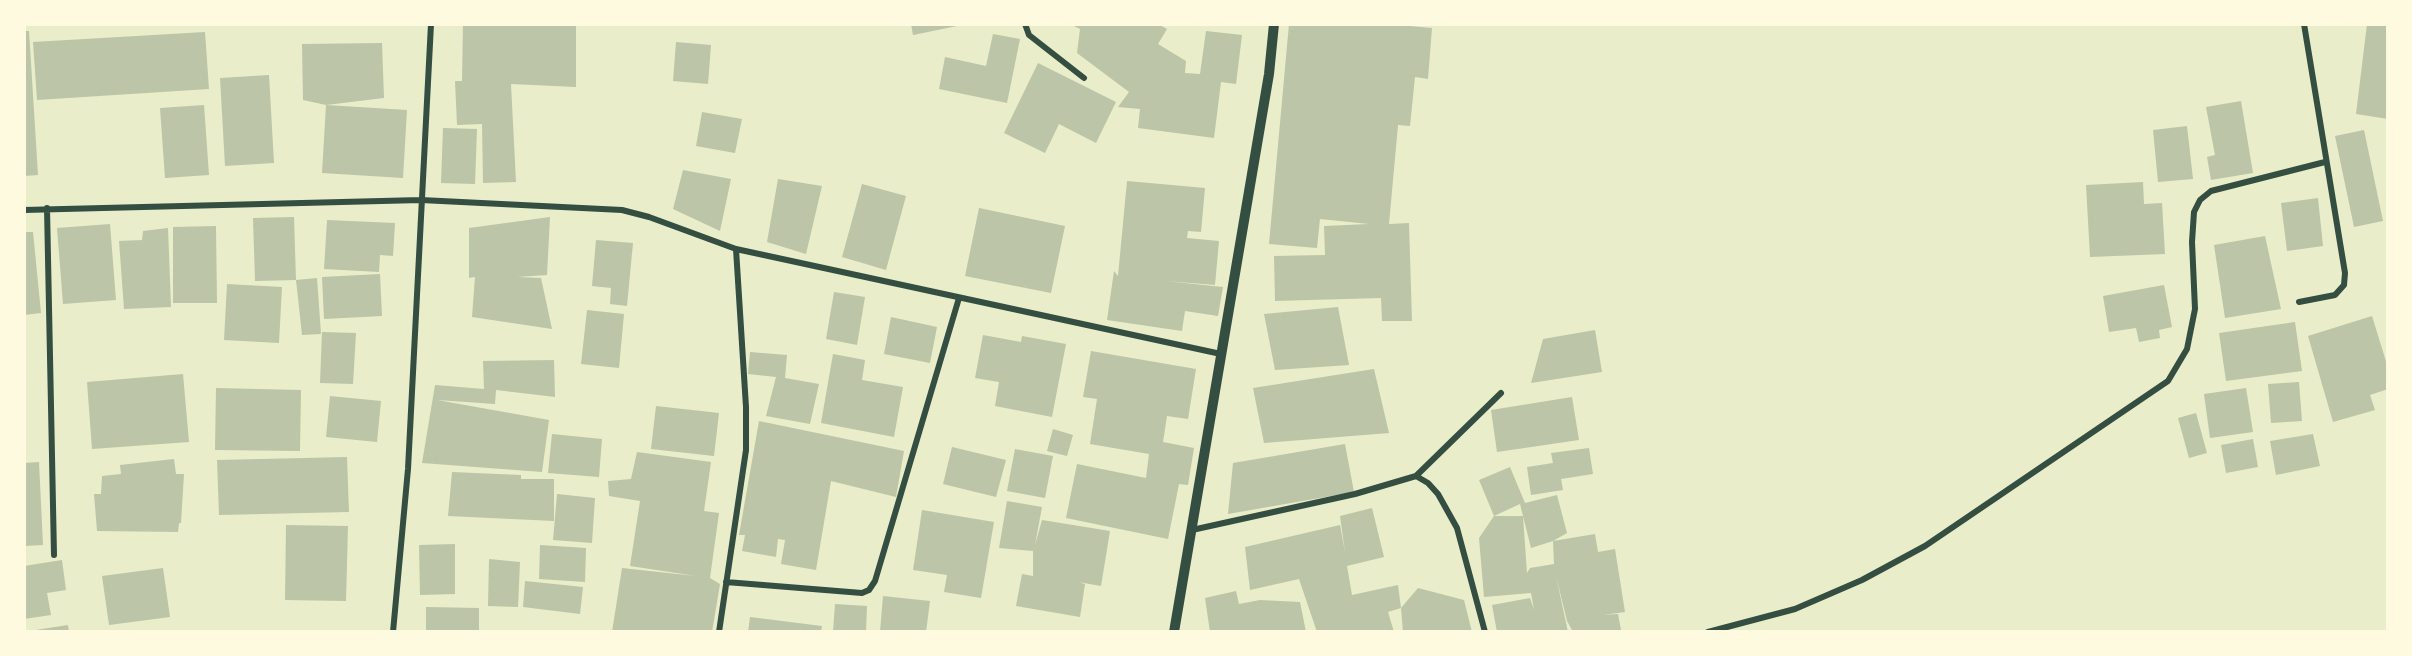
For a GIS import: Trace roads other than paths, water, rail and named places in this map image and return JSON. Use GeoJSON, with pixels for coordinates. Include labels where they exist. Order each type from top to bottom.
{"type":"FeatureCollection","features":[{"type":"Feature","properties":{"kind":"street"},"geometry":{"type":"LineString","coordinates":[[393,632],[408,469],[431,24]]}},
{"type":"Feature","properties":{"kind":"street"},"geometry":{"type":"LineString","coordinates":[[1025,24],[1029,34],[1084,78]]}},
{"type":"Feature","properties":{"kind":"street"},"geometry":{"type":"LineString","coordinates":[[1174,632],[1269,74],[1274,24]]}},
{"type":"Feature","properties":{"kind":"street"},"geometry":{"type":"LineString","coordinates":[[2299,302],[2335,295],[2344,285],[2345,273],[2304,24]]}},
{"type":"Feature","properties":{"kind":"street"},"geometry":{"type":"LineString","coordinates":[[1708,632],[1794,609],[1862,580],[1925,546],[2168,381],[2187,349],[2195,309],[2192,242],[2194,212],[2200,200],[2211,191],[2325,162]]}},
{"type":"Feature","properties":{"kind":"street"},"geometry":{"type":"LineString","coordinates":[[24,210],[421,200],[622,210],[736,249],[1221,354]]}},
{"type":"Feature","properties":{"kind":"street"},"geometry":{"type":"LineString","coordinates":[[47,208],[54,555]]}},
{"type":"Feature","properties":{"kind":"street"},"geometry":{"type":"LineString","coordinates":[[719,632],[746,450],[746,407],[736,249]]}},
{"type":"Feature","properties":{"kind":"street"},"geometry":{"type":"LineString","coordinates":[[726,582],[862,593],[868,590],[874,580],[958,298]]}},
{"type":"Feature","properties":{"kind":"street"},"geometry":{"type":"LineString","coordinates":[[1192,530],[1355,494],[1416,476],[1501,393]]}},
{"type":"Feature","properties":{"kind":"street"},"geometry":{"type":"LineString","coordinates":[[1416,476],[1428,483],[1438,494],[1457,528],[1485,632]]}}]}
